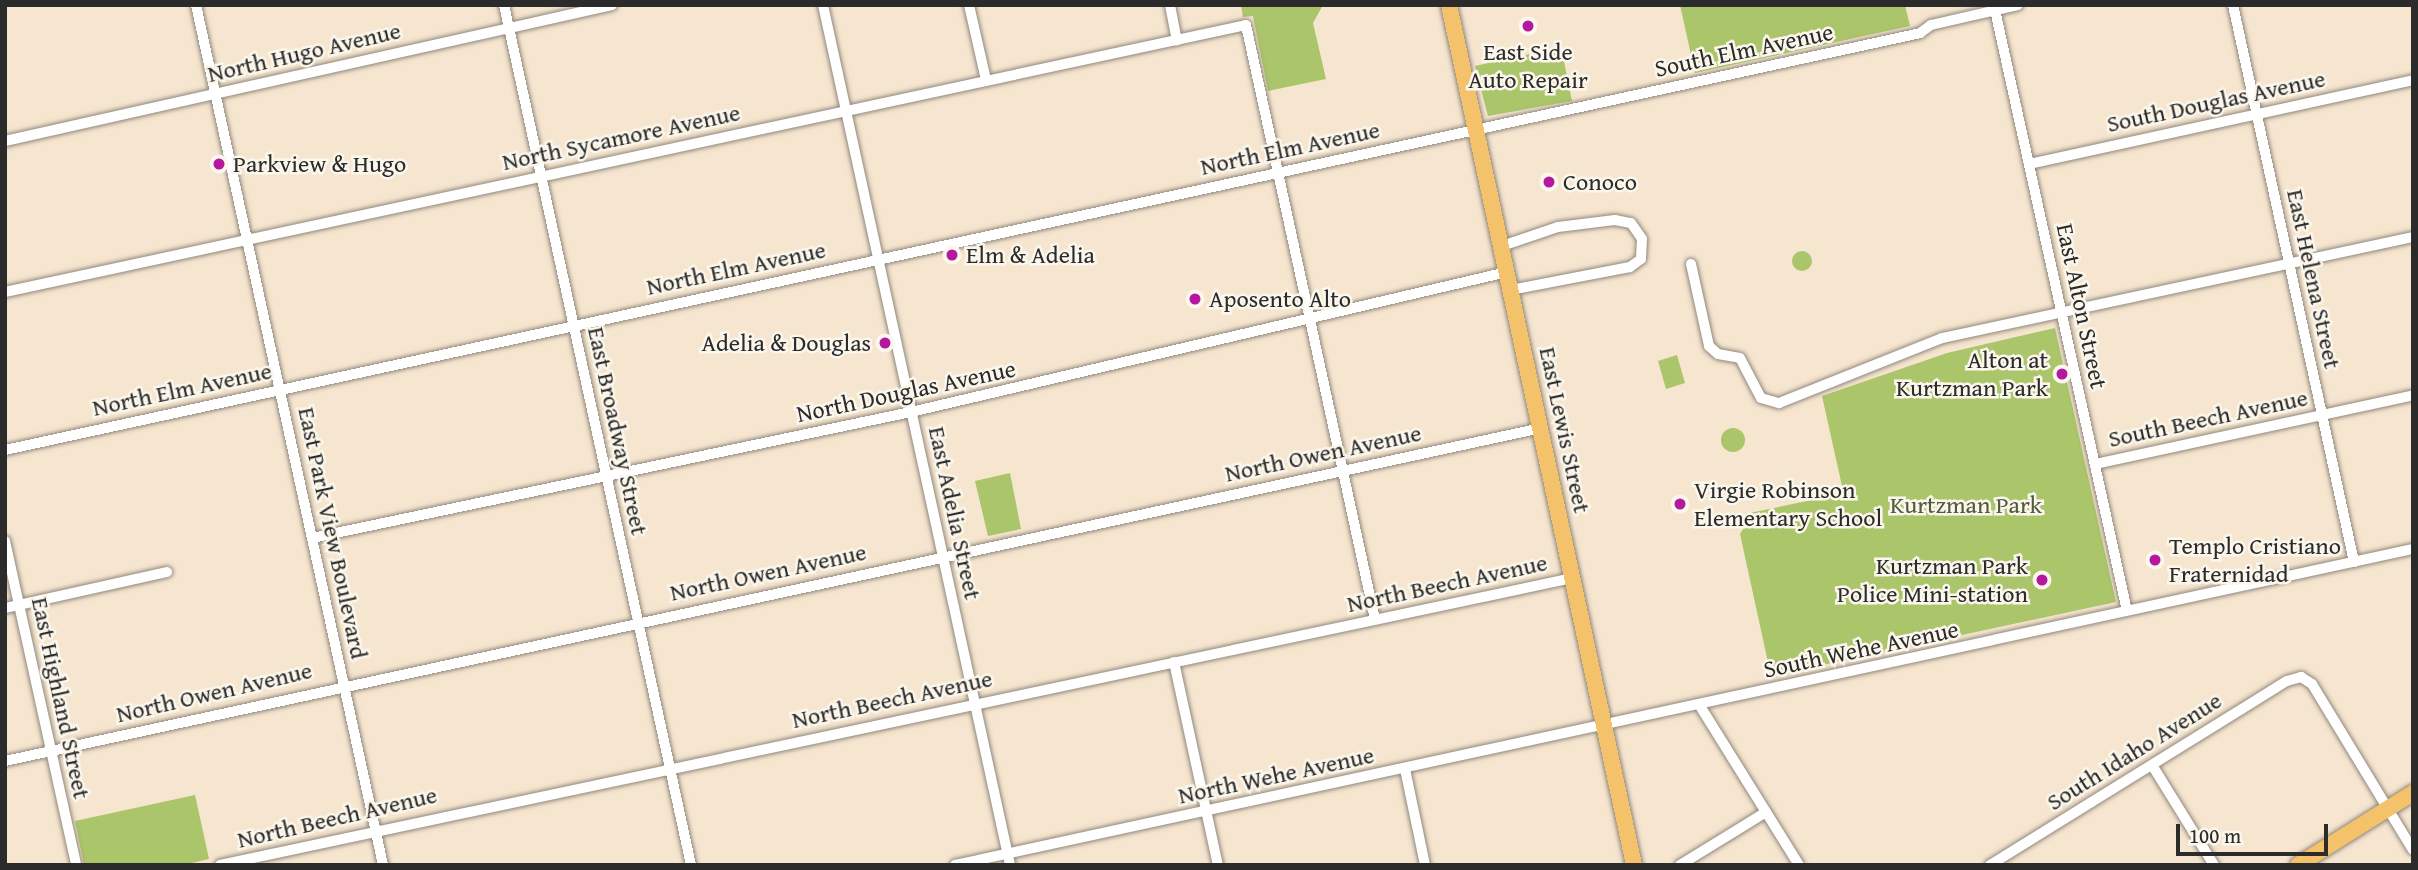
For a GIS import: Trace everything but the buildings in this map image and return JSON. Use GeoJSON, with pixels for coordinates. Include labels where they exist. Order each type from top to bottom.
{"type":"FeatureCollection","features":[{"type":"Feature","properties":{"kind":"main road","name":"East Lewis Street"},"geometry":{"type":"LineString","coordinates":[[1449,5],[1634,865]]}},
{"type":"Feature","properties":{"kind":"main road"},"geometry":{"type":"LineString","coordinates":[[2298,865],[2413,793]]}},
{"type":"Feature","properties":{"kind":"street","name":"East Park View Boulevard"},"geometry":{"type":"LineString","coordinates":[[196,5],[383,865]]}},
{"type":"Feature","properties":{"kind":"street","name":"East Broadway Street"},"geometry":{"type":"LineString","coordinates":[[504,5],[691,865]]}},
{"type":"Feature","properties":{"kind":"street","name":"North Hugo Avenue"},"geometry":{"type":"LineString","coordinates":[[5,141],[612,5]]}},
{"type":"Feature","properties":{"kind":"street","name":"East Adelia Street"},"geometry":{"type":"LineString","coordinates":[[823,5],[1010,865]]}},
{"type":"Feature","properties":{"kind":"street"},"geometry":{"type":"LineString","coordinates":[[969,5],[986,80]]}},
{"type":"Feature","properties":{"kind":"street"},"geometry":{"type":"LineString","coordinates":[[1170,5],[1177,40]]}},
{"type":"Feature","properties":{"kind":"street","name":"South Elm Avenue"},"geometry":{"type":"LineString","coordinates":[[1476,129],[1920,33],[1931,25],[2018,5]]}},
{"type":"Feature","properties":{"kind":"street","name":"East Helena Street"},"geometry":{"type":"LineString","coordinates":[[2233,5],[2354,562]]}},
{"type":"Feature","properties":{"kind":"street","name":"East Alton Street"},"geometry":{"type":"LineString","coordinates":[[1995,10],[2127,611]]}},
{"type":"Feature","properties":{"kind":"street","name":"North Sycamore Avenue"},"geometry":{"type":"LineString","coordinates":[[5,292],[1245,25],[1278,172]]}},
{"type":"Feature","properties":{"kind":"street","name":"South Douglas Avenue"},"geometry":{"type":"LineString","coordinates":[[2029,164],[2413,80]]}},
{"type":"Feature","properties":{"kind":"street","name":"North Elm Avenue"},"geometry":{"type":"LineString","coordinates":[[5,450],[1476,129]]}},
{"type":"Feature","properties":{"kind":"street"},"geometry":{"type":"LineString","coordinates":[[1278,172],[1375,620]]}},
{"type":"Feature","properties":{"kind":"street"},"geometry":{"type":"LineString","coordinates":[[1502,246],[1558,227],[1615,220],[1631,223],[1642,239],[1641,259],[1630,267],[1511,290]]}},
{"type":"Feature","properties":{"kind":"street"},"geometry":{"type":"LineString","coordinates":[[1690,264],[1709,346],[1718,354],[1740,358],[1754,388],[1768,402],[1787,401],[1942,338],[2413,237]]}},
{"type":"Feature","properties":{"kind":"street","name":"North Douglas Avenue"},"geometry":{"type":"LineString","coordinates":[[312,538],[911,412],[1507,272]]}},
{"type":"Feature","properties":{"kind":"street","name":"South Beech Avenue"},"geometry":{"type":"LineString","coordinates":[[2095,464],[2413,395]]}},
{"type":"Feature","properties":{"kind":"street","name":"North Owen Avenue"},"geometry":{"type":"LineString","coordinates":[[5,761],[344,684],[1541,428]]}},
{"type":"Feature","properties":{"kind":"street","name":"East Highland Street"},"geometry":{"type":"LineString","coordinates":[[5,541],[76,865]]}},
{"type":"Feature","properties":{"kind":"street","name":"South Wehe Avenue"},"geometry":{"type":"LineString","coordinates":[[1605,727],[2413,549]]}},
{"type":"Feature","properties":{"kind":"street"},"geometry":{"type":"LineString","coordinates":[[5,608],[167,572]]}},
{"type":"Feature","properties":{"kind":"street","name":"North Beech Avenue"},"geometry":{"type":"LineString","coordinates":[[220,865],[376,829],[1573,578]]}},
{"type":"Feature","properties":{"kind":"street"},"geometry":{"type":"LineString","coordinates":[[1174,662],[1218,865]]}},
{"type":"Feature","properties":{"kind":"street","name":"South Idaho Avenue"},"geometry":{"type":"LineString","coordinates":[[1990,865],[2005,861],[2287,681],[2301,677],[2312,684],[2388,809]]}},
{"type":"Feature","properties":{"kind":"street"},"geometry":{"type":"LineString","coordinates":[[1700,706],[1799,865]]}},
{"type":"Feature","properties":{"kind":"street","name":"North Wehe Avenue"},"geometry":{"type":"LineString","coordinates":[[956,865],[1605,727]]}},
{"type":"Feature","properties":{"kind":"street"},"geometry":{"type":"LineString","coordinates":[[2152,765],[2214,865]]}},
{"type":"Feature","properties":{"kind":"street"},"geometry":{"type":"LineString","coordinates":[[1405,769],[1425,865]]}},
{"type":"Feature","properties":{"kind":"street"},"geometry":{"type":"LineString","coordinates":[[2388,809],[2413,850]]}},
{"type":"Feature","properties":{"kind":"street"},"geometry":{"type":"LineString","coordinates":[[1680,865],[1766,812]]}},
{"type":"Feature","properties":{"kind":"green space"},"geometry":{"type":"Polygon","coordinates":[[[1241,5],[1323,5],[1313,23],[1326,79],[1268,91],[1253,16],[1243,17],[1241,5]]]}},
{"type":"Feature","properties":{"kind":"green space"},"geometry":{"type":"Polygon","coordinates":[[[1680,5],[1905,5],[1910,26],[1695,73],[1680,5]]]}},
{"type":"Feature","properties":{"kind":"green space"},"geometry":{"type":"Polygon","coordinates":[[[1561,47],[1572,101],[1488,116],[1475,66],[1561,47]]]}},
{"type":"Feature","properties":{"kind":"green space"},"geometry":{"type":"Polygon","coordinates":[[[1798,251],[1806,251],[1812,261],[1806,271],[1798,271],[1792,265],[1792,257],[1798,251]]]}},
{"type":"Feature","properties":{"kind":"green space","name":"Kurtzman Park"},"geometry":{"type":"Polygon","coordinates":[[[2055,328],[2116,602],[1771,676],[1740,534],[1747,523],[1745,514],[1836,495],[1842,486],[1822,396],[1947,353],[2055,328]]]}},
{"type":"Feature","properties":{"kind":"green space"},"geometry":{"type":"Polygon","coordinates":[[[1677,355],[1685,383],[1666,389],[1658,361],[1677,355]]]}},
{"type":"Feature","properties":{"kind":"green space"},"geometry":{"type":"Polygon","coordinates":[[[1733,428],[1744,435],[1745,440],[1738,451],[1733,452],[1722,445],[1721,440],[1728,429],[1733,428]]]}},
{"type":"Feature","properties":{"kind":"green space"},"geometry":{"type":"Polygon","coordinates":[[[1010,473],[1021,529],[988,536],[975,481],[1010,473]]]}},
{"type":"Feature","properties":{"kind":"green space"},"geometry":{"type":"Polygon","coordinates":[[[195,795],[209,859],[183,865],[84,865],[75,821],[195,795]]]}},
{"type":"Feature","properties":{"kind":"place","name":"East Side Auto Repair"},"geometry":{"type":"Point","coordinates":[1528,26]}},
{"type":"Feature","properties":{"kind":"place","name":"Parkview & Hugo"},"geometry":{"type":"Point","coordinates":[219,164]}},
{"type":"Feature","properties":{"kind":"place","name":"Conoco"},"geometry":{"type":"Point","coordinates":[1549,182]}},
{"type":"Feature","properties":{"kind":"place","name":"Elm & Adelia"},"geometry":{"type":"Point","coordinates":[952,255]}},
{"type":"Feature","properties":{"kind":"place","name":"Aposento Alto"},"geometry":{"type":"Point","coordinates":[1195,299]}},
{"type":"Feature","properties":{"kind":"place","name":"Adelia & Douglas"},"geometry":{"type":"Point","coordinates":[885,343]}},
{"type":"Feature","properties":{"kind":"place","name":"Alton at Kurtzman Park"},"geometry":{"type":"Point","coordinates":[2062,374]}},
{"type":"Feature","properties":{"kind":"place","name":"Virgie Robinson Elementary School"},"geometry":{"type":"Point","coordinates":[1680,504]}},
{"type":"Feature","properties":{"kind":"place","name":"Templo Cristiano Fraternidad"},"geometry":{"type":"Point","coordinates":[2155,560]}},
{"type":"Feature","properties":{"kind":"place","name":"Kurtzman Park Police Mini-station"},"geometry":{"type":"Point","coordinates":[2042,580]}}]}
